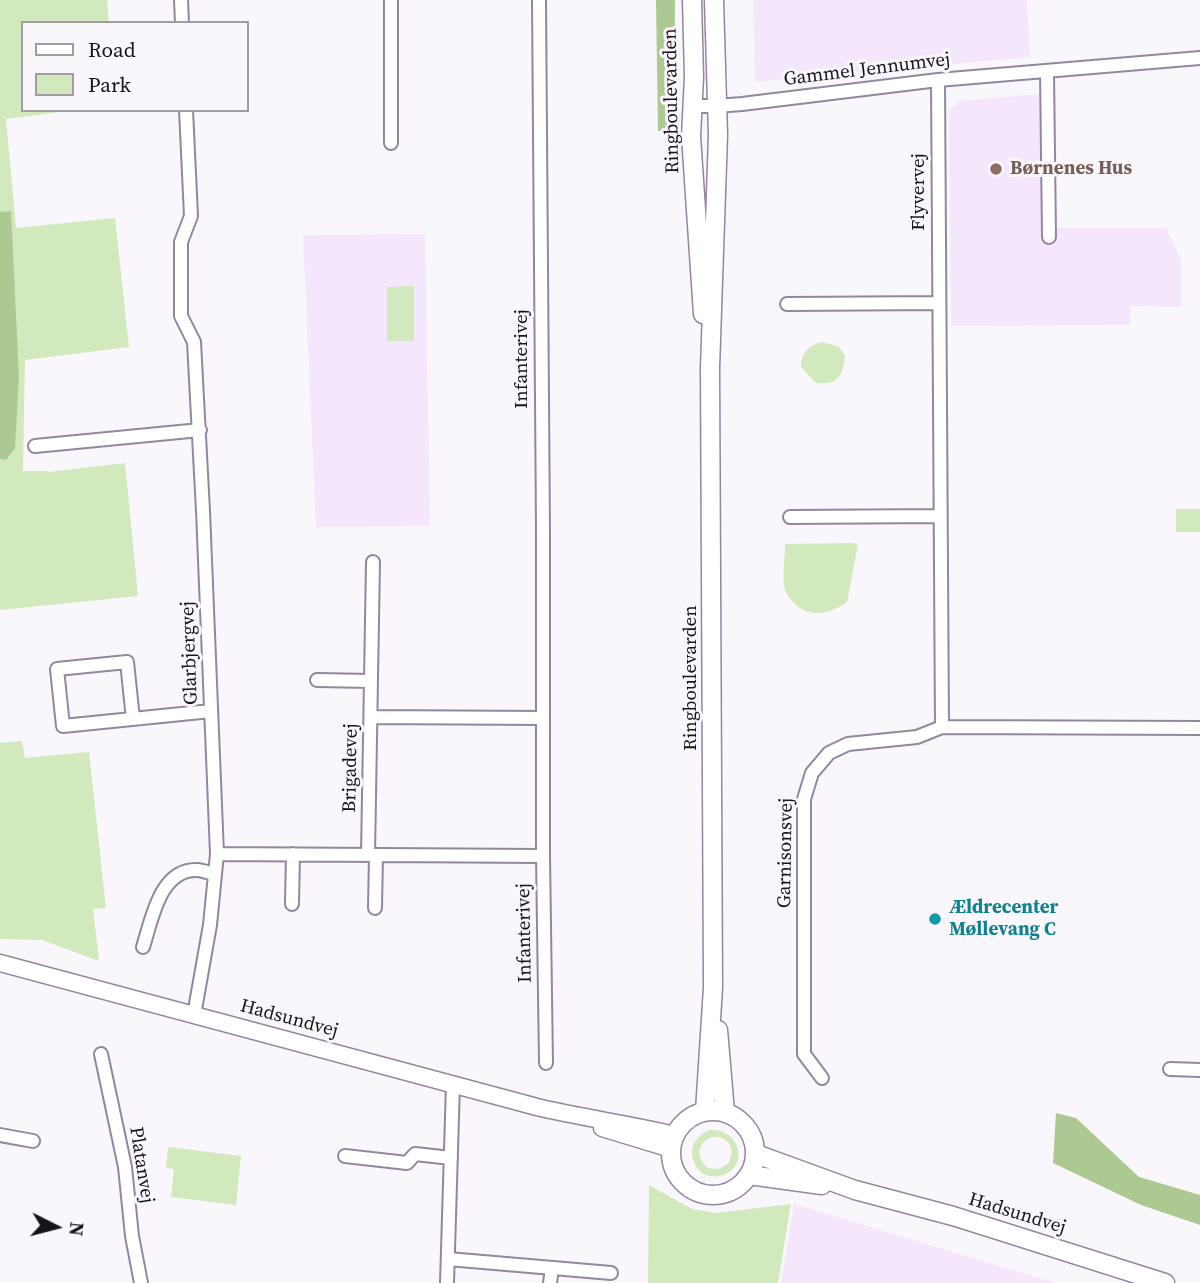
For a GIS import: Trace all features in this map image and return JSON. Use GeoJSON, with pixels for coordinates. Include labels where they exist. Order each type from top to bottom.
{"type":"FeatureCollection","features":[{"type":"Feature","properties":{"kind":"main road","name":"Ringboulevarden"},"geometry":{"type":"LineString","coordinates":[[692,0],[694,77],[691,136],[703,318],[710,368]]}},
{"type":"Feature","properties":{"kind":"main road","name":"Ringboulevarden"},"geometry":{"type":"LineString","coordinates":[[705,1111],[713,988],[710,368],[718,151],[714,0]]}},
{"type":"Feature","properties":{"kind":"main road","name":"Ringboulevarden"},"geometry":{"type":"LineString","coordinates":[[713,988],[725,1112]]}},
{"type":"Feature","properties":{"kind":"main road"},"geometry":{"type":"LineString","coordinates":[[705,1111],[725,1112],[735,1116],[751,1133],[755,1143],[754,1165],[743,1184],[734,1190],[712,1196],[699,1193],[686,1186],[677,1176],[672,1163],[673,1142],[679,1128],[691,1117],[705,1111]]}},
{"type":"Feature","properties":{"kind":"main road","name":"Hadsundvej"},"geometry":{"type":"LineString","coordinates":[[756,1154],[855,1190],[953,1216],[1165,1283]]}},
{"type":"Feature","properties":{"kind":"main road","name":"Hadsundvej"},"geometry":{"type":"LineString","coordinates":[[749,1175],[855,1190]]}},
{"type":"Feature","properties":{"kind":"street"},"geometry":{"type":"LineString","coordinates":[[181,0],[182,21]]}},
{"type":"Feature","properties":{"kind":"street"},"geometry":{"type":"LineString","coordinates":[[391,0],[391,143]]}},
{"type":"Feature","properties":{"kind":"street","name":"Infanterivej"},"geometry":{"type":"LineString","coordinates":[[539,0],[546,1063]]}},
{"type":"Feature","properties":{"kind":"street","name":"Gammel Jennumvej"},"geometry":{"type":"LineString","coordinates":[[692,106],[716,106],[938,80],[1200,58]]}},
{"type":"Feature","properties":{"kind":"street"},"geometry":{"type":"LineString","coordinates":[[1047,71],[1049,237]]}},
{"type":"Feature","properties":{"kind":"street","name":"Flyvervej"},"geometry":{"type":"LineString","coordinates":[[938,80],[942,727]]}},
{"type":"Feature","properties":{"kind":"street","name":"Glarbjergvej"},"geometry":{"type":"LineString","coordinates":[[186,112],[191,216],[181,242],[181,316],[194,342],[200,430],[217,854],[210,925],[194,1015]]}},
{"type":"Feature","properties":{"kind":"street"},"geometry":{"type":"LineString","coordinates":[[788,304],[939,303]]}},
{"type":"Feature","properties":{"kind":"street"},"geometry":{"type":"LineString","coordinates":[[35,446],[200,430]]}},
{"type":"Feature","properties":{"kind":"street"},"geometry":{"type":"LineString","coordinates":[[790,517],[940,516]]}},
{"type":"Feature","properties":{"kind":"street","name":"Brigadevej"},"geometry":{"type":"LineString","coordinates":[[373,562],[371,717],[375,908]]}},
{"type":"Feature","properties":{"kind":"street"},"geometry":{"type":"LineString","coordinates":[[133,719],[127,662],[57,669],[63,726],[133,719],[211,711]]}},
{"type":"Feature","properties":{"kind":"street"},"geometry":{"type":"LineString","coordinates":[[317,680],[371,681]]}},
{"type":"Feature","properties":{"kind":"street"},"geometry":{"type":"LineString","coordinates":[[371,717],[543,718]]}},
{"type":"Feature","properties":{"kind":"street","name":"Garnisonsvej"},"geometry":{"type":"LineString","coordinates":[[822,1078],[804,1054],[804,799],[812,773],[829,753],[848,744],[917,737],[942,727],[1200,728]]}},
{"type":"Feature","properties":{"kind":"street"},"geometry":{"type":"LineString","coordinates":[[217,854],[543,856]]}},
{"type":"Feature","properties":{"kind":"street"},"geometry":{"type":"LineString","coordinates":[[292,904],[293,854]]}},
{"type":"Feature","properties":{"kind":"street"},"geometry":{"type":"LineString","coordinates":[[143,947],[159,895],[169,883],[182,873],[197,870],[215,874]]}},
{"type":"Feature","properties":{"kind":"street","name":"Hadsundvej"},"geometry":{"type":"LineString","coordinates":[[0,963],[567,1114],[598,1119],[673,1142]]}},
{"type":"Feature","properties":{"kind":"street","name":"Platanvej"},"geometry":{"type":"LineString","coordinates":[[101,1054],[125,1167],[132,1236],[141,1283]]}},
{"type":"Feature","properties":{"kind":"street"},"geometry":{"type":"LineString","coordinates":[[1170,1069],[1200,1070]]}},
{"type":"Feature","properties":{"kind":"street"},"geometry":{"type":"LineString","coordinates":[[447,1283],[453,1084]]}},
{"type":"Feature","properties":{"kind":"street"},"geometry":{"type":"LineString","coordinates":[[0,1135],[33,1141]]}},
{"type":"Feature","properties":{"kind":"street"},"geometry":{"type":"LineString","coordinates":[[345,1156],[407,1163],[415,1154],[451,1158]]}},
{"type":"Feature","properties":{"kind":"street"},"geometry":{"type":"LineString","coordinates":[[448,1259],[611,1273]]}},
{"type":"Feature","properties":{"kind":"street"},"geometry":{"type":"LineString","coordinates":[[550,1283],[552,1268]]}},
{"type":"Feature","properties":{"kind":"shaded area"},"geometry":{"type":"Polygon","coordinates":[[[753,0],[1027,0],[1030,57],[755,82],[753,0]]]}},
{"type":"Feature","properties":{"kind":"shaded area","name":"Børnenes Hus"},"geometry":{"type":"Polygon","coordinates":[[[1041,94],[1045,228],[1166,228],[1181,260],[1181,307],[1131,306],[1130,325],[951,326],[949,111],[958,101],[1041,94]]]}},
{"type":"Feature","properties":{"kind":"shaded area"},"geometry":{"type":"Polygon","coordinates":[[[425,234],[430,526],[316,527],[303,235],[425,234]]]}},
{"type":"Feature","properties":{"kind":"shaded area"},"geometry":{"type":"Polygon","coordinates":[[[794,1204],[1056,1283],[781,1283],[794,1204]]]}},
{"type":"Feature","properties":{"kind":"green space"},"geometry":{"type":"Polygon","coordinates":[[[0,0],[107,0],[109,21],[21,21],[21,112],[61,112],[6,119],[16,228],[115,218],[129,347],[25,360],[23,471],[48,472],[125,463],[138,596],[0,610],[0,0]]]}},
{"type":"Feature","properties":{"kind":"green space"},"geometry":{"type":"Polygon","coordinates":[[[656,0],[675,0],[674,129],[658,131],[656,0]]]}},
{"type":"Feature","properties":{"kind":"green space"},"geometry":{"type":"Polygon","coordinates":[[[11,211],[19,377],[15,448],[6,460],[0,459],[0,212],[11,211]]]}},
{"type":"Feature","properties":{"kind":"green space"},"geometry":{"type":"Polygon","coordinates":[[[414,286],[414,341],[387,341],[387,287],[414,286]]]}},
{"type":"Feature","properties":{"kind":"green space"},"geometry":{"type":"Polygon","coordinates":[[[823,342],[839,347],[845,356],[844,363],[834,381],[816,383],[801,367],[801,362],[807,350],[823,342]]]}},
{"type":"Feature","properties":{"kind":"green space"},"geometry":{"type":"Polygon","coordinates":[[[1176,509],[1200,509],[1200,532],[1176,532],[1176,509]]]}},
{"type":"Feature","properties":{"kind":"green space"},"geometry":{"type":"Polygon","coordinates":[[[785,544],[858,545],[847,602],[821,613],[808,612],[795,604],[784,586],[785,544]]]}},
{"type":"Feature","properties":{"kind":"green space"},"geometry":{"type":"Polygon","coordinates":[[[22,741],[25,758],[89,752],[106,908],[93,909],[99,961],[42,940],[0,939],[0,743],[22,741]]]}},
{"type":"Feature","properties":{"kind":"green space"},"geometry":{"type":"Polygon","coordinates":[[[1056,1113],[1076,1118],[1139,1177],[1200,1195],[1200,1225],[1141,1205],[1053,1163],[1056,1113]]]}},
{"type":"Feature","properties":{"kind":"green space"},"geometry":{"type":"Polygon","coordinates":[[[710,1130],[728,1135],[738,1148],[737,1164],[723,1175],[704,1174],[697,1168],[692,1152],[694,1143],[710,1130]],[[712,1137],[703,1143],[700,1155],[708,1168],[719,1169],[729,1163],[732,1151],[725,1140],[712,1137]]]}},
{"type":"Feature","properties":{"kind":"green space"},"geometry":{"type":"Polygon","coordinates":[[[168,1147],[241,1156],[236,1205],[171,1197],[174,1169],[166,1168],[168,1147]]]}},
{"type":"Feature","properties":{"kind":"green space"},"geometry":{"type":"Polygon","coordinates":[[[649,1185],[692,1209],[716,1213],[791,1204],[778,1283],[648,1283],[649,1185]]]}},
{"type":"Feature","properties":{"kind":"place","name":"Børnenes Hus"},"geometry":{"type":"Point","coordinates":[996,169]}},
{"type":"Feature","properties":{"kind":"place","name":"Ældrecenter Møllevang C"},"geometry":{"type":"Point","coordinates":[935,919]}}]}
